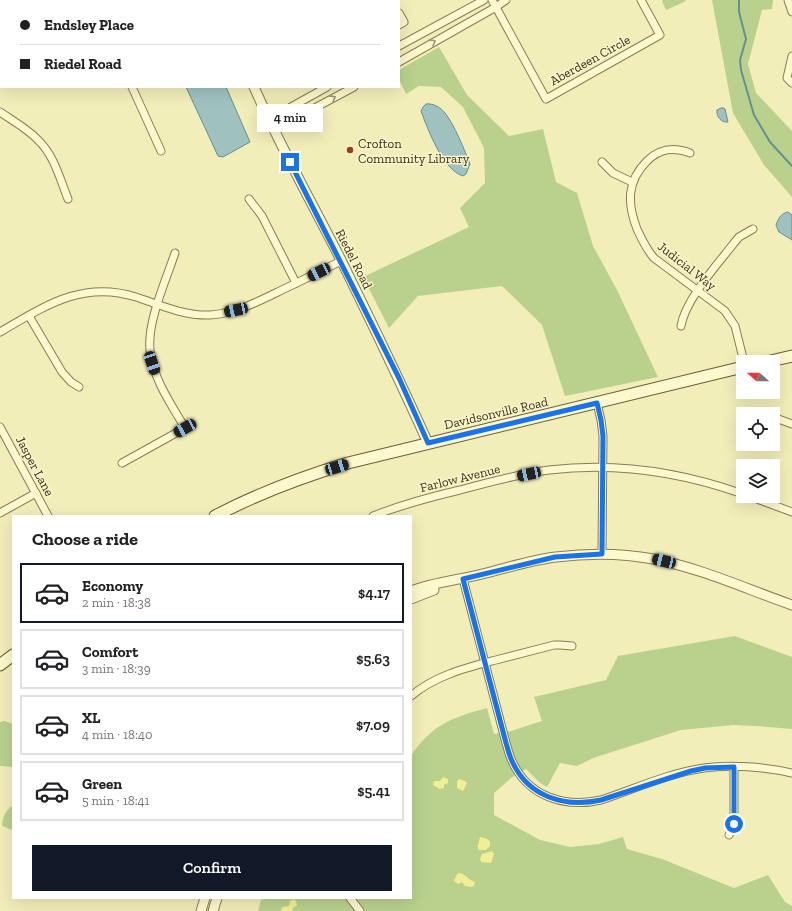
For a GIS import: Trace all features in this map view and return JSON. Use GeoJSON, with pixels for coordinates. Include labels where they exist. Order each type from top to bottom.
{"type":"FeatureCollection","features":[{"type":"Feature","properties":{"kind":"main road"},"geometry":{"type":"LineString","coordinates":[[780,359],[792,356]]}},
{"type":"Feature","properties":{"kind":"main road","name":"Davidsonville Road"},"geometry":{"type":"LineString","coordinates":[[217,515],[248,500],[314,474],[348,463],[736,370]]}},
{"type":"Feature","properties":{"kind":"main road"},"geometry":{"type":"LineString","coordinates":[[0,665],[12,656]]}},
{"type":"Feature","properties":{"kind":"street"},"geometry":{"type":"LineString","coordinates":[[400,45],[484,0]]}},
{"type":"Feature","properties":{"kind":"street"},"geometry":{"type":"LineString","coordinates":[[400,61],[494,3],[506,0]]}},
{"type":"Feature","properties":{"kind":"street","name":"Aberdeen Circle"},"geometry":{"type":"LineString","coordinates":[[494,3],[546,98],[660,35],[640,0]]}},
{"type":"Feature","properties":{"kind":"street"},"geometry":{"type":"LineString","coordinates":[[788,0],[792,12]]}},
{"type":"Feature","properties":{"kind":"street"},"geometry":{"type":"LineString","coordinates":[[400,15],[404,22],[400,24]]}},
{"type":"Feature","properties":{"kind":"street"},"geometry":{"type":"LineString","coordinates":[[792,56],[787,78],[792,83]]}},
{"type":"Feature","properties":{"kind":"street"},"geometry":{"type":"LineString","coordinates":[[132,88],[161,151]]}},
{"type":"Feature","properties":{"kind":"street","name":"Riedel Road"},"geometry":{"type":"LineString","coordinates":[[254,88],[272,126],[399,378],[428,443]]}},
{"type":"Feature","properties":{"kind":"street"},"geometry":{"type":"LineString","coordinates":[[272,126],[291,107],[325,88]]}},
{"type":"Feature","properties":{"kind":"street"},"geometry":{"type":"LineString","coordinates":[[272,126],[296,118],[352,88]]}},
{"type":"Feature","properties":{"kind":"street"},"geometry":{"type":"LineString","coordinates":[[0,112],[32,134],[44,147],[53,162],[68,199]]}},
{"type":"Feature","properties":{"kind":"street","name":"Judicial Way"},"geometry":{"type":"LineString","coordinates":[[690,153],[675,149],[662,151],[655,154],[642,166],[632,182],[630,200],[632,216],[644,246],[654,258],[718,305],[730,318],[735,326],[742,355]]}},
{"type":"Feature","properties":{"kind":"street"},"geometry":{"type":"LineString","coordinates":[[602,162],[613,173],[632,182]]}},
{"type":"Feature","properties":{"kind":"street"},"geometry":{"type":"LineString","coordinates":[[249,199],[262,216],[296,283]]}},
{"type":"Feature","properties":{"kind":"street"},"geometry":{"type":"LineString","coordinates":[[681,326],[684,311],[698,291],[739,237],[753,229]]}},
{"type":"Feature","properties":{"kind":"street"},"geometry":{"type":"LineString","coordinates":[[122,463],[185,428],[160,384],[152,363],[149,338],[152,323],[175,253]]}},
{"type":"Feature","properties":{"kind":"street"},"geometry":{"type":"LineString","coordinates":[[0,332],[67,297],[92,292],[104,291],[118,293],[183,312],[196,314],[223,313],[253,304],[341,261]]}},
{"type":"Feature","properties":{"kind":"street"},"geometry":{"type":"LineString","coordinates":[[29,316],[62,372],[71,382],[80,387]]}},
{"type":"Feature","properties":{"kind":"street"},"geometry":{"type":"LineString","coordinates":[[597,403],[602,427],[602,554]]}},
{"type":"Feature","properties":{"kind":"street"},"geometry":{"type":"LineString","coordinates":[[780,420],[792,424]]}},
{"type":"Feature","properties":{"kind":"street","name":"Jasper Lane"},"geometry":{"type":"LineString","coordinates":[[0,427],[47,515]]}},
{"type":"Feature","properties":{"kind":"street","name":"Farlow Avenue"},"geometry":{"type":"LineString","coordinates":[[376,515],[416,501],[473,486],[556,470],[603,467],[632,469],[681,476],[709,482],[736,492]]}},
{"type":"Feature","properties":{"kind":"street"},"geometry":{"type":"LineString","coordinates":[[0,513],[36,494]]}},
{"type":"Feature","properties":{"kind":"street"},"geometry":{"type":"LineString","coordinates":[[767,503],[792,512]]}},
{"type":"Feature","properties":{"kind":"street"},"geometry":{"type":"LineString","coordinates":[[412,591],[420,587],[463,579],[555,557],[602,554],[634,556],[677,564],[792,605]]}},
{"type":"Feature","properties":{"kind":"street"},"geometry":{"type":"LineString","coordinates":[[412,599],[463,579]]}},
{"type":"Feature","properties":{"kind":"street"},"geometry":{"type":"LineString","coordinates":[[463,579],[512,761],[519,774],[537,791],[550,798],[564,802],[588,803],[705,768],[734,767],[772,769],[792,773]]}},
{"type":"Feature","properties":{"kind":"street"},"geometry":{"type":"LineString","coordinates":[[412,695],[444,675],[459,670],[554,645],[560,644],[572,646]]}},
{"type":"Feature","properties":{"kind":"street"},"geometry":{"type":"LineString","coordinates":[[729,835],[734,819],[734,767]]}},
{"type":"Feature","properties":{"kind":"street"},"geometry":{"type":"LineString","coordinates":[[201,911],[204,899]]}},
{"type":"Feature","properties":{"kind":"street"},"geometry":{"type":"LineString","coordinates":[[213,911],[217,899]]}},
{"type":"Feature","properties":{"kind":"street"},"geometry":{"type":"LineString","coordinates":[[351,899],[360,911]]}},
{"type":"Feature","properties":{"kind":"green space"},"geometry":{"type":"Polygon","coordinates":[[[712,0],[773,0],[772,9],[762,10],[748,64],[756,93],[792,131],[792,197],[764,165],[733,113],[712,0]]]}},
{"type":"Feature","properties":{"kind":"green space"},"geometry":{"type":"Polygon","coordinates":[[[662,1],[686,1],[666,10],[662,1]]]}},
{"type":"Feature","properties":{"kind":"green space"},"geometry":{"type":"Polygon","coordinates":[[[439,47],[467,95],[509,136],[543,129],[556,182],[577,193],[593,246],[617,290],[658,377],[565,396],[542,325],[502,286],[418,296],[389,328],[363,277],[469,227],[460,208],[485,183],[484,148],[463,107],[441,87],[419,86],[406,94],[400,81],[400,69],[439,47]]]}},
{"type":"Feature","properties":{"kind":"green space"},"geometry":{"type":"Polygon","coordinates":[[[735,636],[792,657],[792,729],[733,725],[681,730],[593,758],[577,766],[560,763],[547,787],[540,783],[526,769],[511,778],[494,793],[494,815],[540,840],[570,847],[599,844],[623,837],[627,849],[662,859],[734,888],[768,875],[785,902],[792,906],[792,911],[258,911],[261,900],[264,899],[412,899],[412,755],[419,745],[435,730],[453,719],[487,708],[494,734],[511,731],[542,721],[534,697],[606,680],[618,656],[735,636]]]}},
{"type":"Feature","properties":{"kind":"green space"},"geometry":{"type":"Polygon","coordinates":[[[4,721],[12,724],[12,767],[0,766],[0,722],[4,721]]]}},
{"type":"Feature","properties":{"kind":"green space"},"geometry":{"type":"Polygon","coordinates":[[[12,806],[12,830],[2,826],[3,819],[8,809],[12,806]]]}},
{"type":"Feature","properties":{"kind":"sand"},"geometry":{"type":"Polygon","coordinates":[[[443,777],[448,779],[448,783],[444,785],[444,788],[440,789],[433,785],[434,781],[440,781],[443,777]]]}},
{"type":"Feature","properties":{"kind":"sand"},"geometry":{"type":"Polygon","coordinates":[[[459,779],[467,783],[463,791],[457,788],[457,782],[459,779]]]}},
{"type":"Feature","properties":{"kind":"sand"},"geometry":{"type":"Polygon","coordinates":[[[480,837],[490,841],[490,846],[486,850],[479,850],[477,845],[480,837]]]}},
{"type":"Feature","properties":{"kind":"sand"},"geometry":{"type":"Polygon","coordinates":[[[492,851],[494,854],[491,863],[481,862],[480,859],[482,854],[492,851]]]}},
{"type":"Feature","properties":{"kind":"sand"},"geometry":{"type":"Polygon","coordinates":[[[458,873],[475,882],[474,886],[465,886],[462,882],[458,884],[455,882],[454,880],[458,873]]]}},
{"type":"Feature","properties":{"kind":"sand"},"geometry":{"type":"Polygon","coordinates":[[[294,899],[297,905],[292,911],[281,911],[282,907],[289,906],[290,901],[294,899]]]}},
{"type":"Feature","properties":{"kind":"water"},"geometry":{"type":"Polygon","coordinates":[[[186,88],[226,88],[250,142],[223,157],[218,156],[186,88]]]}},
{"type":"Feature","properties":{"kind":"water"},"geometry":{"type":"Polygon","coordinates":[[[426,104],[437,106],[441,109],[456,131],[470,164],[466,174],[463,176],[449,166],[437,148],[421,111],[426,104]]]}},
{"type":"Feature","properties":{"kind":"water"},"geometry":{"type":"Polygon","coordinates":[[[721,108],[725,109],[728,122],[721,120],[718,117],[717,110],[721,108]]]}},
{"type":"Feature","properties":{"kind":"water"},"geometry":{"type":"Polygon","coordinates":[[[788,212],[792,215],[792,240],[779,232],[776,225],[780,217],[788,212]]]}},
{"type":"Feature","properties":{"kind":"waterway"},"geometry":{"type":"LineString","coordinates":[[739,0],[739,12],[746,39],[740,60],[741,70],[754,115],[770,142],[792,166]]}},
{"type":"Feature","properties":{"kind":"place","name":"Crofton Community Library"},"geometry":{"type":"Point","coordinates":[350,150]}},
{"type":"Feature","properties":{"kind":"route"},"geometry":{"type":"LineString","coordinates":[[290,162],[399,378],[428,443],[597,403],[603,436],[602,554],[555,557],[463,579],[506,743],[512,761],[519,774],[537,791],[550,798],[564,802],[588,803],[677,774],[705,768],[734,767],[734,824]]}}]}
